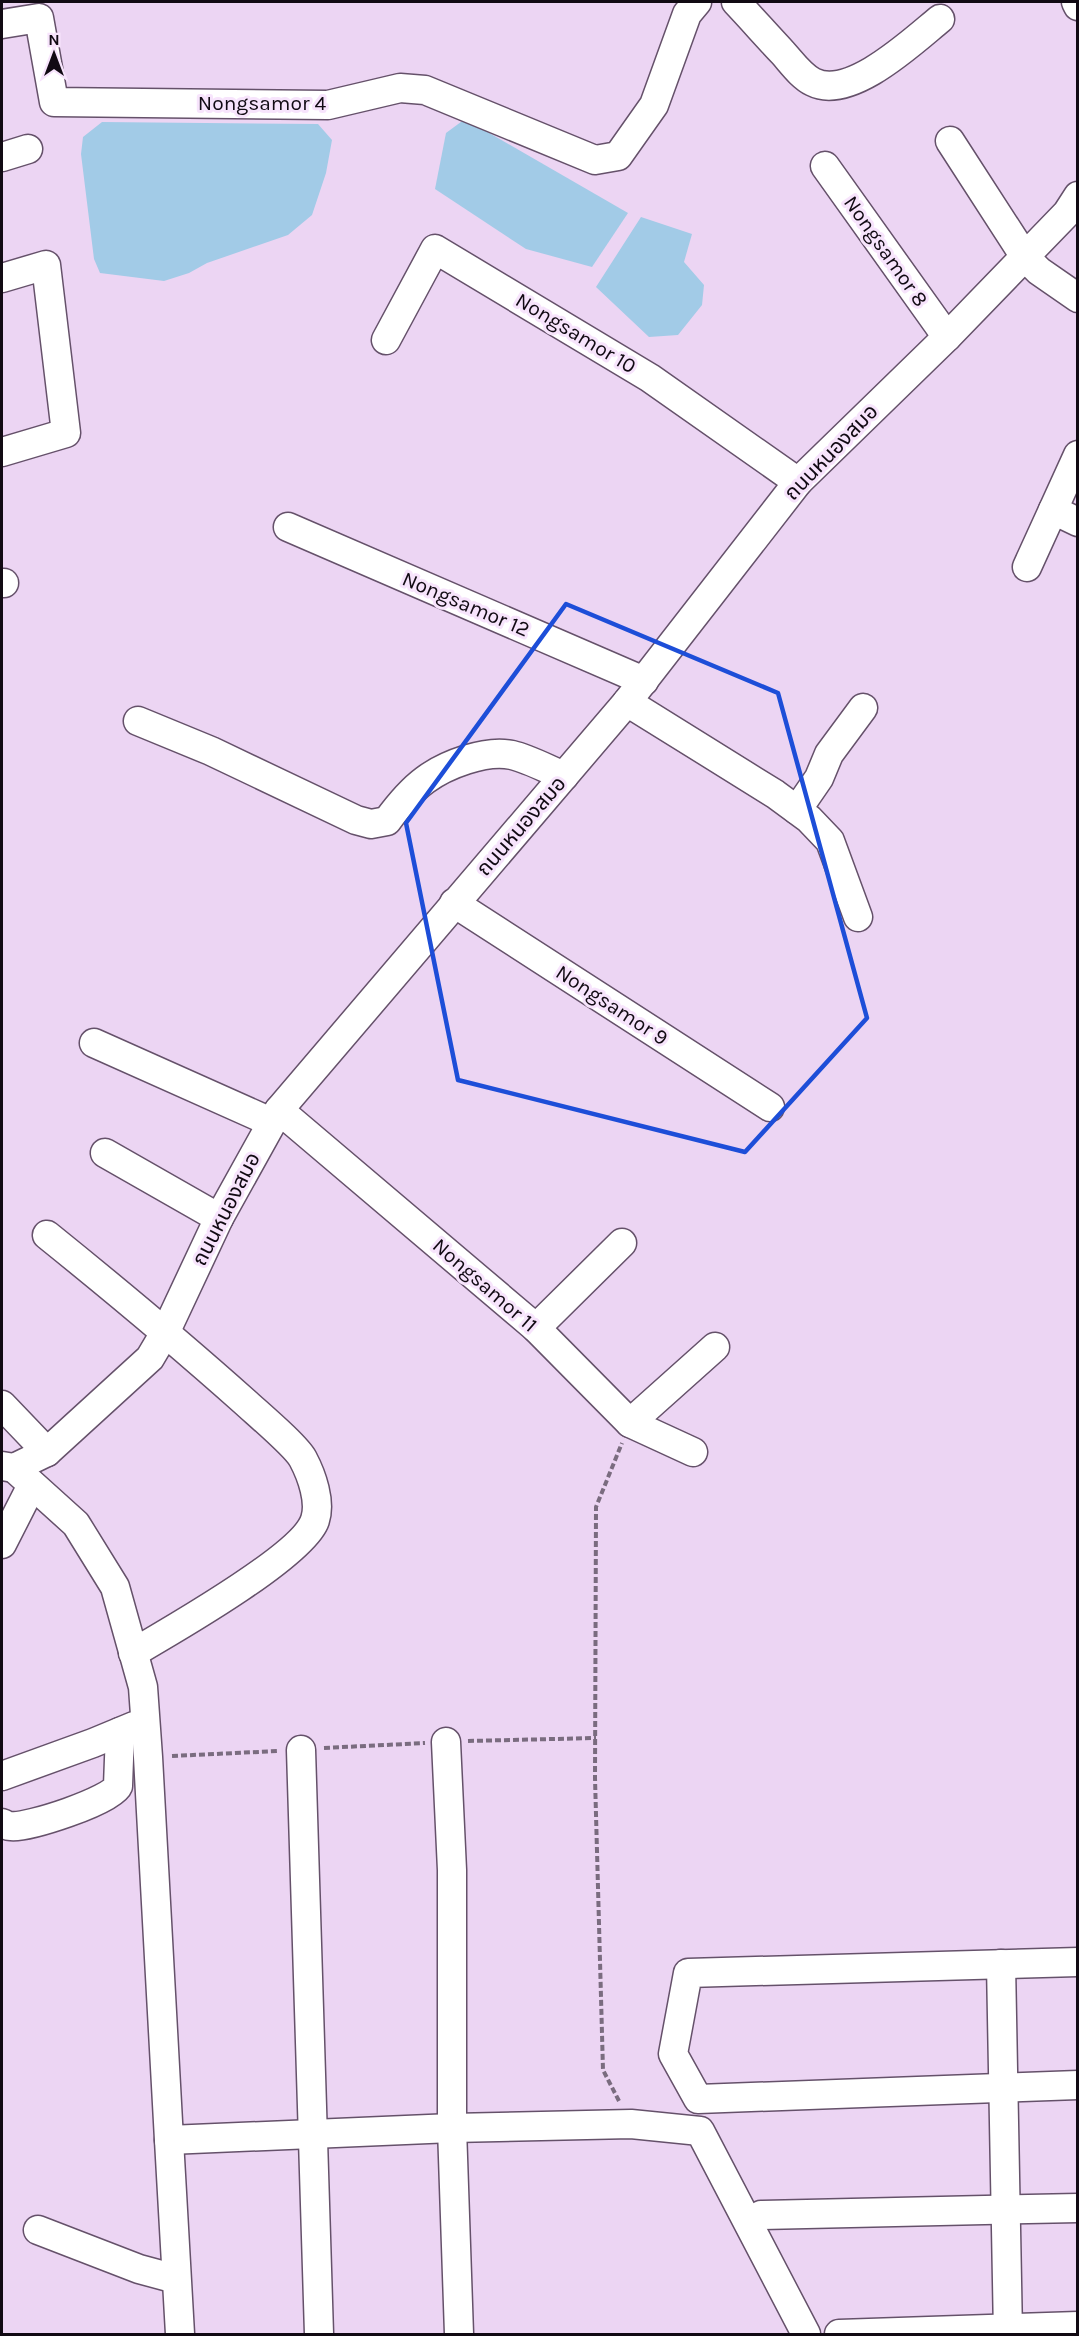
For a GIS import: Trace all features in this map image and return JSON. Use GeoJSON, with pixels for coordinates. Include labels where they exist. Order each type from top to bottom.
{"type":"FeatureCollection","features":[{"type":"Feature","properties":{"kind":"street","name":"Nongsamor 4"},"geometry":{"type":"LineString","coordinates":[[2,24],[39,18],[54,102],[328,105],[400,87],[425,90],[595,160],[618,156],[654,105],[687,14],[697,2]]}},
{"type":"Feature","properties":{"kind":"street"},"geometry":{"type":"LineString","coordinates":[[736,2],[803,75],[825,87],[846,84],[864,75],[901,50],[940,19]]}},
{"type":"Feature","properties":{"kind":"street"},"geometry":{"type":"LineString","coordinates":[[950,141],[1024,257],[1039,271],[1077,298]]}},
{"type":"Feature","properties":{"kind":"street","name":"Nongsamor 8"},"geometry":{"type":"LineString","coordinates":[[825,166],[947,337]]}},
{"type":"Feature","properties":{"kind":"street","name":"ถนนหนองสมอ"},"geometry":{"type":"LineString","coordinates":[[16,1473],[47,1452],[150,1358],[219,1218],[275,1116],[635,691],[798,482],[947,337],[1067,213],[1077,196]]}},
{"type":"Feature","properties":{"kind":"street","name":"Nongsamor 10"},"geometry":{"type":"LineString","coordinates":[[386,340],[435,249],[650,378],[798,482]]}},
{"type":"Feature","properties":{"kind":"street"},"geometry":{"type":"LineString","coordinates":[[2,278],[46,265],[66,433],[2,452]]}},
{"type":"Feature","properties":{"kind":"street"},"geometry":{"type":"LineString","coordinates":[[1027,567],[1065,516],[1077,455]]}},
{"type":"Feature","properties":{"kind":"street","name":"Nongsamor 12"},"geometry":{"type":"LineString","coordinates":[[288,527],[635,691],[809,819],[830,842],[858,917]]}},
{"type":"Feature","properties":{"kind":"street"},"geometry":{"type":"LineString","coordinates":[[797,810],[819,778],[829,754],[863,708]]}},
{"type":"Feature","properties":{"kind":"street"},"geometry":{"type":"LineString","coordinates":[[138,721],[211,751],[356,820],[371,824],[387,821],[404,799],[425,780],[471,758],[490,753],[512,755],[564,776]]}},
{"type":"Feature","properties":{"kind":"street","name":"Nongsamor 9"},"geometry":{"type":"LineString","coordinates":[[454,903],[770,1107]]}},
{"type":"Feature","properties":{"kind":"street","name":"Nongsamor 11"},"geometry":{"type":"LineString","coordinates":[[94,1043],[275,1116],[536,1328],[630,1423],[693,1452]]}},
{"type":"Feature","properties":{"kind":"street"},"geometry":{"type":"LineString","coordinates":[[105,1153],[219,1218]]}},
{"type":"Feature","properties":{"kind":"street"},"geometry":{"type":"LineString","coordinates":[[47,1235],[165,1330],[302,1457],[315,1492],[315,1520],[309,1532],[294,1548],[202,1613],[133,1653]]}},
{"type":"Feature","properties":{"kind":"street"},"geometry":{"type":"LineString","coordinates":[[536,1328],[622,1243]]}},
{"type":"Feature","properties":{"kind":"street"},"geometry":{"type":"LineString","coordinates":[[630,1423],[715,1347]]}},
{"type":"Feature","properties":{"kind":"street"},"geometry":{"type":"LineString","coordinates":[[2,1405],[47,1452]]}},
{"type":"Feature","properties":{"kind":"street"},"geometry":{"type":"LineString","coordinates":[[2,1544],[16,1473],[76,1524],[115,1587],[142,1687],[116,1792],[104,1799],[40,1820],[10,1827],[2,1822]]}},
{"type":"Feature","properties":{"kind":"street"},"geometry":{"type":"LineString","coordinates":[[133,1726],[148,1757],[180,2334]]}},
{"type":"Feature","properties":{"kind":"street"},"geometry":{"type":"LineString","coordinates":[[2,1776],[133,1726]]}},
{"type":"Feature","properties":{"kind":"street"},"geometry":{"type":"LineString","coordinates":[[446,1742],[452,1870],[452,2128],[459,2334]]}},
{"type":"Feature","properties":{"kind":"street"},"geometry":{"type":"LineString","coordinates":[[302,1750],[319,2334]]}},
{"type":"Feature","properties":{"kind":"street"},"geometry":{"type":"LineString","coordinates":[[1077,1962],[688,1973],[673,2054],[698,2099],[1077,2085]]}},
{"type":"Feature","properties":{"kind":"street"},"geometry":{"type":"LineString","coordinates":[[1001,1964],[1008,2332]]}},
{"type":"Feature","properties":{"kind":"street"},"geometry":{"type":"LineString","coordinates":[[170,2140],[452,2128],[631,2124],[700,2131],[806,2334]]}},
{"type":"Feature","properties":{"kind":"street"},"geometry":{"type":"LineString","coordinates":[[760,2215],[1077,2208]]}},
{"type":"Feature","properties":{"kind":"street"},"geometry":{"type":"LineString","coordinates":[[38,2230],[139,2269],[176,2279]]}},
{"type":"Feature","properties":{"kind":"street"},"geometry":{"type":"LineString","coordinates":[[839,2334],[1008,2332],[1077,2326]]}},
{"type":"Feature","properties":{"kind":"path"},"geometry":{"type":"LineString","coordinates":[[630,1423],[596,1507],[595,1778],[603,2070],[631,2124]]}},
{"type":"Feature","properties":{"kind":"path"},"geometry":{"type":"LineString","coordinates":[[148,1757],[446,1742],[596,1738]]}},
{"type":"Feature","properties":{"kind":"highlighted area"},"geometry":{"type":"Polygon","coordinates":[[[566,604],[778,693],[867,1018],[745,1152],[458,1080],[406,823],[566,604]]]}},
{"type":"Feature","properties":{"kind":"water"},"geometry":{"type":"Polygon","coordinates":[[[465,119],[628,213],[592,267],[526,249],[435,189],[446,133],[465,119]]]}},
{"type":"Feature","properties":{"kind":"water"},"geometry":{"type":"Polygon","coordinates":[[[102,122],[318,124],[332,140],[326,173],[312,215],[288,235],[207,263],[189,273],[164,281],[100,273],[94,259],[81,154],[83,137],[102,122]]]}},
{"type":"Feature","properties":{"kind":"water"},"geometry":{"type":"Polygon","coordinates":[[[641,217],[692,234],[684,262],[704,285],[702,305],[678,335],[649,337],[596,287],[641,217]]]}}]}
